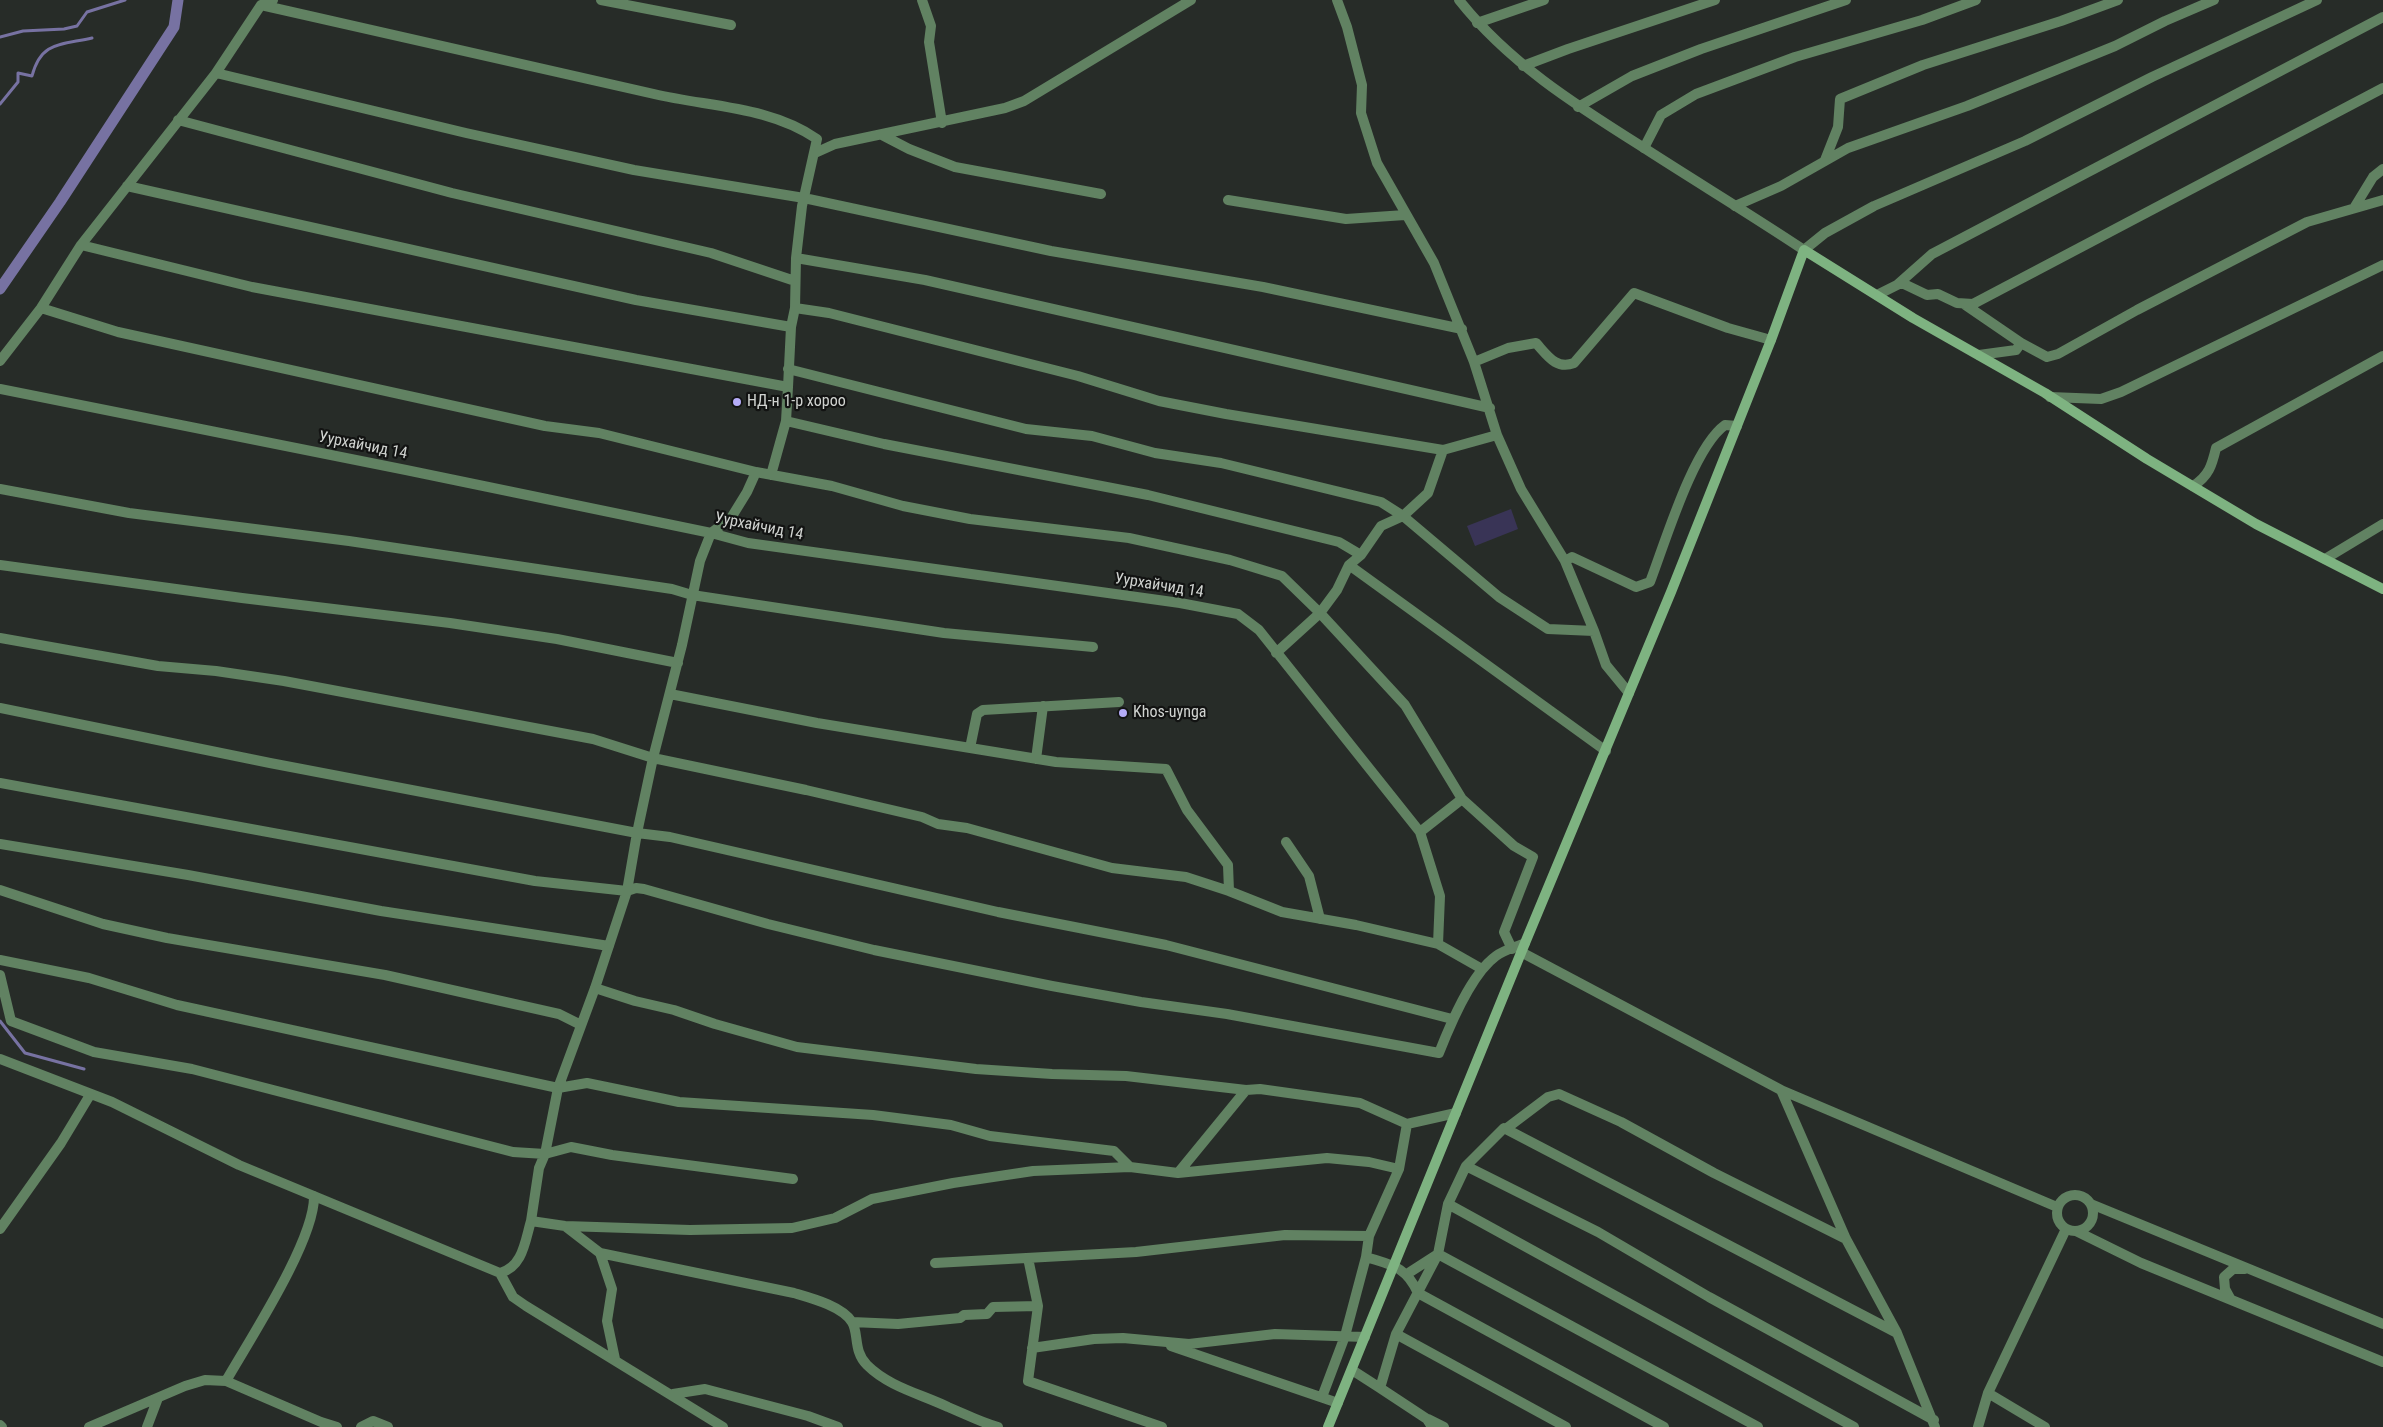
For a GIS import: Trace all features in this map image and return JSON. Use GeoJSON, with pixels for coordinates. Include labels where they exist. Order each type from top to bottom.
{"type":"FeatureCollection","features":[{"type":"Feature","properties":{"kind":"main road"},"geometry":{"type":"LineString","coordinates":[[1328,1427],[1456,1113],[1519,948],[1606,751],[1771,340],[1804,250],[2050,396],[2256,524],[2383,589]]}},
{"type":"Feature","properties":{"kind":"street"},"geometry":{"type":"LineString","coordinates":[[0,361],[41,308],[81,245],[216,73],[261,5],[273,0]]}},
{"type":"Feature","properties":{"kind":"street"},"geometry":{"type":"LineString","coordinates":[[601,0],[731,25]]}},
{"type":"Feature","properties":{"kind":"street"},"geometry":{"type":"LineString","coordinates":[[922,0],[931,26],[929,42],[942,122]]}},
{"type":"Feature","properties":{"kind":"street"},"geometry":{"type":"LineString","coordinates":[[815,153],[834,144],[1005,108],[1024,101],[1191,0]]}},
{"type":"Feature","properties":{"kind":"street"},"geometry":{"type":"LineString","coordinates":[[1338,0],[1362,85],[1361,113],[1377,163],[1434,263],[1462,329],[1490,408],[1497,435],[1521,489],[1565,561],[1606,665],[1629,693]]}},
{"type":"Feature","properties":{"kind":"street"},"geometry":{"type":"LineString","coordinates":[[1458,0],[1477,23],[1523,66],[1578,107],[1804,250],[1825,233],[1874,206],[2025,141],[2152,78],[2317,0]]}},
{"type":"Feature","properties":{"kind":"street"},"geometry":{"type":"LineString","coordinates":[[1477,23],[1544,0]]}},
{"type":"Feature","properties":{"kind":"street"},"geometry":{"type":"LineString","coordinates":[[1523,66],[1715,0]]}},
{"type":"Feature","properties":{"kind":"street"},"geometry":{"type":"LineString","coordinates":[[1578,107],[1632,76],[1846,0]]}},
{"type":"Feature","properties":{"kind":"street"},"geometry":{"type":"LineString","coordinates":[[1644,148],[1660,115],[1696,94],[1795,57],[1922,20],[1976,0]]}},
{"type":"Feature","properties":{"kind":"street"},"geometry":{"type":"LineString","coordinates":[[1825,160],[1838,127],[1840,100],[1923,66],[2052,24],[2118,0]]}},
{"type":"Feature","properties":{"kind":"street"},"geometry":{"type":"LineString","coordinates":[[1735,206],[1781,186],[1848,148],[1968,106],[2115,46],[2214,0]]}},
{"type":"Feature","properties":{"kind":"street"},"geometry":{"type":"LineString","coordinates":[[261,5],[668,98],[728,107],[784,120],[817,139],[804,198],[796,258],[795,308],[791,327],[786,421],[771,475]]}},
{"type":"Feature","properties":{"kind":"street"},"geometry":{"type":"LineString","coordinates":[[1877,295],[1898,284],[1932,254],[2383,17]]}},
{"type":"Feature","properties":{"kind":"street"},"geometry":{"type":"LineString","coordinates":[[216,73],[466,133],[634,170],[804,198],[1051,251],[1263,287],[1462,329]]}},
{"type":"Feature","properties":{"kind":"street"},"geometry":{"type":"LineString","coordinates":[[1898,284],[1904,284],[1928,295],[1938,294],[1957,303],[1973,304],[2383,88]]}},
{"type":"Feature","properties":{"kind":"street"},"geometry":{"type":"LineString","coordinates":[[178,120],[452,192],[711,254],[795,281]]}},
{"type":"Feature","properties":{"kind":"street"},"geometry":{"type":"LineString","coordinates":[[882,134],[909,149],[955,167],[1101,194]]}},
{"type":"Feature","properties":{"kind":"street"},"geometry":{"type":"LineString","coordinates":[[2354,208],[2373,177],[2383,169]]}},
{"type":"Feature","properties":{"kind":"street"},"geometry":{"type":"LineString","coordinates":[[127,186],[636,300],[791,327]]}},
{"type":"Feature","properties":{"kind":"street"},"geometry":{"type":"LineString","coordinates":[[1228,200],[1346,219],[1405,215]]}},
{"type":"Feature","properties":{"kind":"street"},"geometry":{"type":"LineString","coordinates":[[1964,304],[2020,343],[2047,357],[2058,354],[2137,310],[2307,222],[2383,200]]}},
{"type":"Feature","properties":{"kind":"street"},"geometry":{"type":"LineString","coordinates":[[81,245],[252,287],[788,387]]}},
{"type":"Feature","properties":{"kind":"street"},"geometry":{"type":"LineString","coordinates":[[796,258],[925,280],[1490,408]]}},
{"type":"Feature","properties":{"kind":"street"},"geometry":{"type":"LineString","coordinates":[[2050,396],[2101,399],[2121,392],[2383,265]]}},
{"type":"Feature","properties":{"kind":"street"},"geometry":{"type":"LineString","coordinates":[[1474,362],[1508,348],[1536,343],[1556,363],[1566,366],[1574,363],[1634,293],[1728,328],[1771,340]]}},
{"type":"Feature","properties":{"kind":"street"},"geometry":{"type":"LineString","coordinates":[[41,308],[118,332],[545,426],[599,433],[756,472],[832,486],[903,506],[970,519],[1129,538],[1230,560],[1282,576],[1320,612],[1405,705],[1462,799],[1514,846],[1533,857],[1504,932],[1519,948],[1781,1090],[2058,1207]]}},
{"type":"Feature","properties":{"kind":"street"},"geometry":{"type":"LineString","coordinates":[[795,308],[829,314],[1078,376],[1159,401],[1235,416],[1444,450],[1497,435]]}},
{"type":"Feature","properties":{"kind":"street"},"geometry":{"type":"LineString","coordinates":[[1979,355],[2016,350],[2020,343]]}},
{"type":"Feature","properties":{"kind":"street"},"geometry":{"type":"LineString","coordinates":[[2193,486],[2206,476],[2213,463],[2216,448],[2383,356]]}},
{"type":"Feature","properties":{"kind":"street"},"geometry":{"type":"LineString","coordinates":[[788,369],[1026,429],[1092,436],[1155,453],[1221,464],[1381,502],[1403,516],[1475,578],[1548,629],[1594,631]]}},
{"type":"Feature","properties":{"kind":"street","name":"Уурхайчид 14"},"geometry":{"type":"LineString","coordinates":[[0,389],[406,470],[712,533],[748,543],[1180,602],[1238,614],[1260,630],[1276,653],[1420,832]]}},
{"type":"Feature","properties":{"kind":"street"},"geometry":{"type":"LineString","coordinates":[[786,421],[884,444],[1148,495],[1339,542],[1361,555]]}},
{"type":"Feature","properties":{"kind":"street"},"geometry":{"type":"LineString","coordinates":[[1565,561],[1572,557],[1636,587],[1650,582],[1699,457],[1716,431],[1725,424],[1737,426]]}},
{"type":"Feature","properties":{"kind":"street"},"geometry":{"type":"LineString","coordinates":[[1276,653],[1320,612],[1337,590],[1349,565],[1361,555],[1381,526],[1403,516],[1428,494],[1444,450]]}},
{"type":"Feature","properties":{"kind":"street"},"geometry":{"type":"LineString","coordinates":[[0,1059],[112,1102],[239,1165],[500,1272],[508,1271],[519,1260],[531,1221],[539,1168],[545,1154],[558,1088],[596,988],[627,891],[653,758],[678,662],[700,561],[712,533],[730,518],[747,492],[756,472]]}},
{"type":"Feature","properties":{"kind":"street"},"geometry":{"type":"LineString","coordinates":[[0,489],[129,513],[349,541],[944,633],[1093,646]]}},
{"type":"Feature","properties":{"kind":"street"},"geometry":{"type":"LineString","coordinates":[[2325,559],[2383,524]]}},
{"type":"Feature","properties":{"kind":"street"},"geometry":{"type":"LineString","coordinates":[[0,565],[489,629],[557,639],[678,662]]}},
{"type":"Feature","properties":{"kind":"street"},"geometry":{"type":"LineString","coordinates":[[1349,565],[1606,751]]}},
{"type":"Feature","properties":{"kind":"street"},"geometry":{"type":"LineString","coordinates":[[0,638],[158,666],[216,671],[284,681],[593,739],[653,758],[806,790],[922,817],[938,824],[967,828],[1112,868],[1186,877],[1230,891],[1282,912],[1438,944],[1482,969]]}},
{"type":"Feature","properties":{"kind":"street"},"geometry":{"type":"LineString","coordinates":[[670,694],[817,723],[1036,759],[1166,769],[1187,810],[1228,865],[1230,891]]}},
{"type":"Feature","properties":{"kind":"street"},"geometry":{"type":"LineString","coordinates":[[970,748],[978,714],[983,710],[1119,702]]}},
{"type":"Feature","properties":{"kind":"street"},"geometry":{"type":"LineString","coordinates":[[1036,759],[1043,706]]}},
{"type":"Feature","properties":{"kind":"street"},"geometry":{"type":"LineString","coordinates":[[0,708],[261,762],[637,833],[670,837],[998,912],[1166,945],[1452,1019]]}},
{"type":"Feature","properties":{"kind":"street"},"geometry":{"type":"LineString","coordinates":[[0,783],[535,881],[627,891],[636,888],[644,889],[838,942],[1016,979],[1141,1002],[1227,1014],[1439,1053],[1452,1019],[1482,969],[1496,955],[1519,948]]}},
{"type":"Feature","properties":{"kind":"street"},"geometry":{"type":"LineString","coordinates":[[1438,944],[1440,896],[1420,832],[1462,799]]}},
{"type":"Feature","properties":{"kind":"street"},"geometry":{"type":"LineString","coordinates":[[1286,842],[1309,876],[1320,919]]}},
{"type":"Feature","properties":{"kind":"street"},"geometry":{"type":"LineString","coordinates":[[0,844],[188,875],[381,911],[609,946]]}},
{"type":"Feature","properties":{"kind":"street"},"geometry":{"type":"LineString","coordinates":[[0,890],[103,924],[167,938],[385,975],[559,1014],[581,1025]]}},
{"type":"Feature","properties":{"kind":"street"},"geometry":{"type":"LineString","coordinates":[[0,960],[89,978],[177,1005],[558,1088],[587,1083],[679,1102],[850,1115],[873,1115],[952,1125],[990,1136],[1114,1151],[1130,1167]]}},
{"type":"Feature","properties":{"kind":"street"},"geometry":{"type":"LineString","coordinates":[[0,975],[11,1021],[94,1052],[192,1069],[513,1152],[545,1154],[571,1147],[631,1158],[793,1179]]}},
{"type":"Feature","properties":{"kind":"street"},"geometry":{"type":"LineString","coordinates":[[596,988],[635,1002],[674,1010],[715,1024],[797,1047],[976,1069],[1126,1076],[1246,1090],[1260,1089],[1360,1103],[1407,1124],[1456,1113]]}},
{"type":"Feature","properties":{"kind":"street"},"geometry":{"type":"LineString","coordinates":[[1178,1172],[1197,1152],[1211,1130],[1246,1090]]}},
{"type":"Feature","properties":{"kind":"street"},"geometry":{"type":"LineString","coordinates":[[1781,1090],[1846,1239],[1897,1333],[1934,1423]]}},
{"type":"Feature","properties":{"kind":"street"},"geometry":{"type":"LineString","coordinates":[[1380,1388],[1396,1334],[1438,1254],[1448,1204],[1466,1166],[1501,1129],[1507,1128],[1548,1096],[1559,1094],[1565,1096],[1621,1122],[1714,1173],[1846,1239]]}},
{"type":"Feature","properties":{"kind":"street"},"geometry":{"type":"LineString","coordinates":[[0,1229],[61,1143],[90,1095]]}},
{"type":"Feature","properties":{"kind":"street"},"geometry":{"type":"LineString","coordinates":[[1322,1397],[1346,1336],[1366,1257],[1369,1236],[1399,1169],[1407,1124]]}},
{"type":"Feature","properties":{"kind":"street"},"geometry":{"type":"LineString","coordinates":[[1507,1128],[1897,1333]]}},
{"type":"Feature","properties":{"kind":"street"},"geometry":{"type":"LineString","coordinates":[[531,1221],[565,1226],[690,1230],[792,1228],[835,1218],[872,1199],[952,1183],[1033,1171],[1130,1167],[1178,1172],[1327,1158],[1369,1162],[1399,1169]]}},
{"type":"Feature","properties":{"kind":"street"},"geometry":{"type":"LineString","coordinates":[[1466,1166],[1598,1232],[1709,1297],[1934,1423]]}},
{"type":"Feature","properties":{"kind":"street"},"geometry":{"type":"LineString","coordinates":[[2383,1324],[2091,1204],[2083,1197],[2073,1195],[2064,1199],[2058,1207],[2059,1222],[2071,1230],[2141,1264],[2383,1362]]}},
{"type":"Feature","properties":{"kind":"street"},"geometry":{"type":"LineString","coordinates":[[226,1381],[284,1279],[311,1221],[314,1196]]}},
{"type":"Feature","properties":{"kind":"street"},"geometry":{"type":"LineString","coordinates":[[1448,1204],[1854,1427]]}},
{"type":"Feature","properties":{"kind":"street"},"geometry":{"type":"LineString","coordinates":[[1978,1427],[1988,1393],[2071,1230],[2090,1224],[2093,1214],[2091,1204]]}},
{"type":"Feature","properties":{"kind":"street"},"geometry":{"type":"LineString","coordinates":[[565,1226],[600,1253],[794,1293],[829,1305],[852,1322],[898,1324],[960,1318],[964,1315],[987,1314],[993,1307],[1038,1306]]}},
{"type":"Feature","properties":{"kind":"street"},"geometry":{"type":"LineString","coordinates":[[935,1263],[1136,1252],[1285,1235],[1369,1236]]}},
{"type":"Feature","properties":{"kind":"street"},"geometry":{"type":"LineString","coordinates":[[600,1253],[612,1289],[607,1321],[616,1359]]}},
{"type":"Feature","properties":{"kind":"street"},"geometry":{"type":"LineString","coordinates":[[1407,1274],[1438,1254]]}},
{"type":"Feature","properties":{"kind":"street"},"geometry":{"type":"LineString","coordinates":[[1438,1254],[1758,1427]]}},
{"type":"Feature","properties":{"kind":"street"},"geometry":{"type":"LineString","coordinates":[[1366,1257],[1395,1265],[1407,1274],[1418,1293],[1664,1427]]}},
{"type":"Feature","properties":{"kind":"street"},"geometry":{"type":"LineString","coordinates":[[1028,1258],[1038,1306],[1028,1381],[1162,1427]]}},
{"type":"Feature","properties":{"kind":"street"},"geometry":{"type":"LineString","coordinates":[[2231,1300],[2225,1289],[2224,1277],[2233,1269],[2248,1269]]}},
{"type":"Feature","properties":{"kind":"street"},"geometry":{"type":"LineString","coordinates":[[500,1272],[513,1297],[673,1394],[723,1427]]}},
{"type":"Feature","properties":{"kind":"street"},"geometry":{"type":"LineString","coordinates":[[852,1322],[859,1354],[866,1364],[876,1372],[892,1383],[911,1392],[970,1418],[998,1427]]}},
{"type":"Feature","properties":{"kind":"street"},"geometry":{"type":"LineString","coordinates":[[1032,1348],[1094,1339],[1123,1338],[1189,1344],[1216,1342],[1244,1336],[1275,1334],[1366,1337]]}},
{"type":"Feature","properties":{"kind":"street"},"geometry":{"type":"LineString","coordinates":[[1396,1334],[1566,1427]]}},
{"type":"Feature","properties":{"kind":"street"},"geometry":{"type":"LineString","coordinates":[[1153,1340],[1338,1403]]}},
{"type":"Feature","properties":{"kind":"street"},"geometry":{"type":"LineString","coordinates":[[1352,1370],[1430,1423],[1444,1427]]}},
{"type":"Feature","properties":{"kind":"street"},"geometry":{"type":"LineString","coordinates":[[89,1427],[205,1380],[226,1381],[321,1422],[337,1427]]}},
{"type":"Feature","properties":{"kind":"street"},"geometry":{"type":"LineString","coordinates":[[673,1394],[705,1389],[808,1416],[838,1427]]}},
{"type":"Feature","properties":{"kind":"street"},"geometry":{"type":"LineString","coordinates":[[1988,1393],[2045,1427]]}},
{"type":"Feature","properties":{"kind":"street"},"geometry":{"type":"LineString","coordinates":[[148,1427],[158,1398]]}},
{"type":"Feature","properties":{"kind":"street"},"geometry":{"type":"LineString","coordinates":[[361,1427],[373,1421],[388,1427]]}},
{"type":"Feature","properties":{"kind":"shaded area"},"geometry":{"type":"Polygon","coordinates":[[[1511,509],[1518,529],[1475,546],[1467,526],[1511,509]]]}},
{"type":"Feature","properties":{"kind":"waterway"},"geometry":{"type":"LineString","coordinates":[[0,37],[23,31],[64,29],[77,26],[87,12],[125,0]]}},
{"type":"Feature","properties":{"kind":"waterway"},"geometry":{"type":"LineString","coordinates":[[0,289],[60,202],[174,27],[178,0]]}},
{"type":"Feature","properties":{"kind":"waterway"},"geometry":{"type":"LineString","coordinates":[[0,104],[18,82],[18,73],[32,76],[41,56],[47,50],[54,46],[92,38]]}},
{"type":"Feature","properties":{"kind":"waterway"},"geometry":{"type":"LineString","coordinates":[[0,1021],[25,1053],[84,1069]]}},
{"type":"Feature","properties":{"kind":"place","name":"НД-н 1-р хороо"},"geometry":{"type":"Point","coordinates":[737,402]}},
{"type":"Feature","properties":{"kind":"place","name":"Khos-uynga"},"geometry":{"type":"Point","coordinates":[1123,713]}}]}
